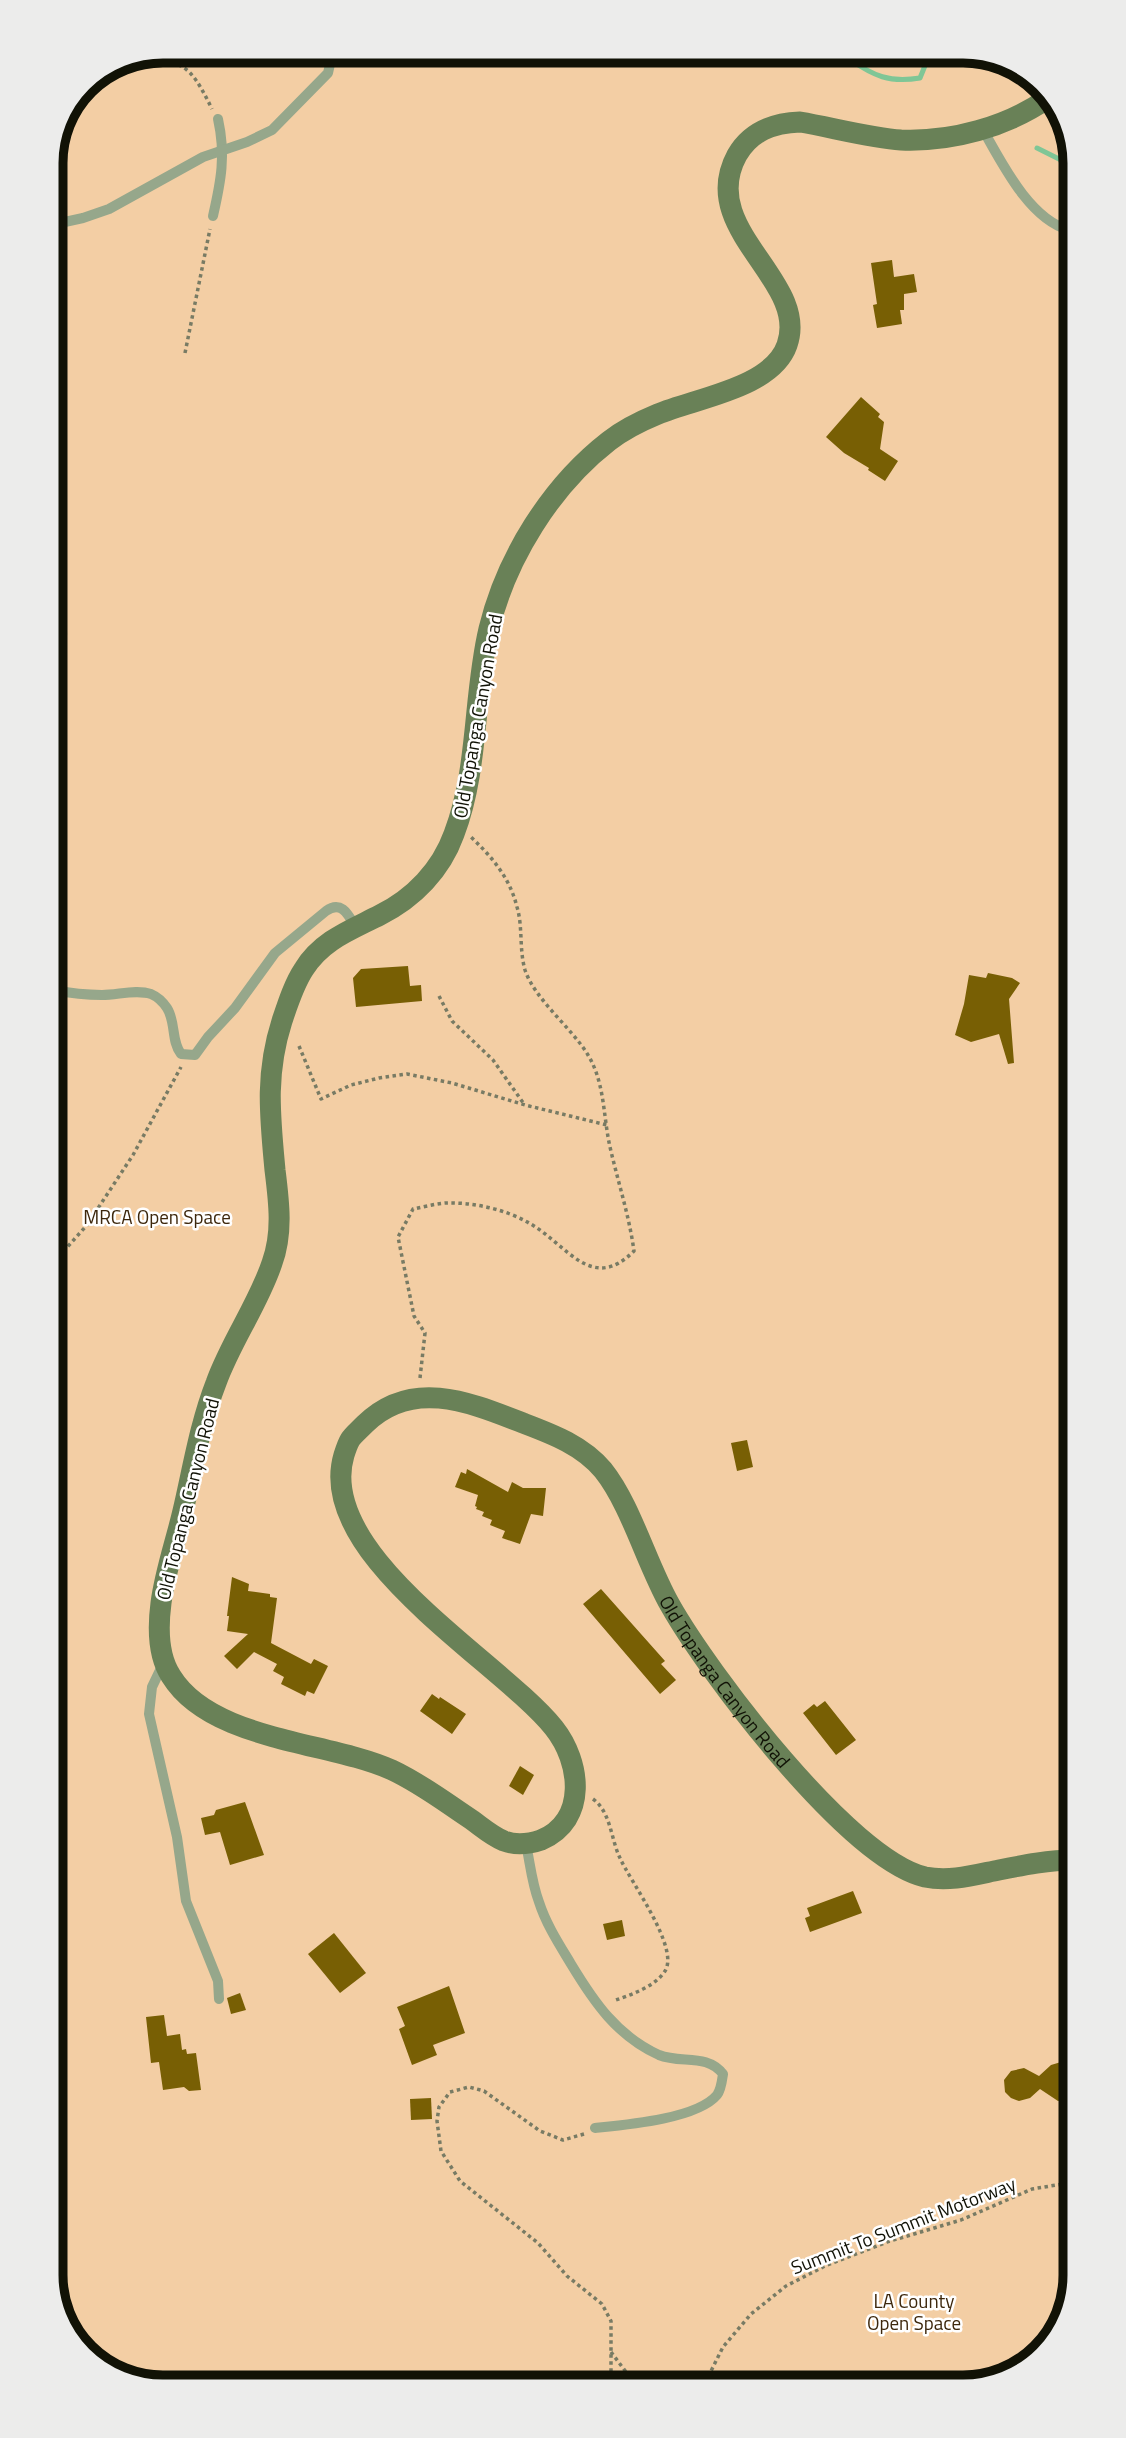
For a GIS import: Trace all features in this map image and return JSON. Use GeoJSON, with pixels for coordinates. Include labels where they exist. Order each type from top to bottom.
{"type":"FeatureCollection","features":[{"type":"Feature","properties":{"kind":"main road","name":"Old Topanga Canyon Road"},"geometry":{"type":"LineString","coordinates":[[1041,101],[1017,116],[950,138],[900,140],[800,122],[783,122],[753,135],[740,150],[731,167],[728,200],[742,234],[786,301],[789,337],[785,352],[755,380],[657,414],[614,436],[570,476],[525,539],[488,630],[471,760],[460,817],[449,848],[415,892],[382,914],[329,942],[303,969],[277,1035],[270,1066],[268,1100],[279,1239],[266,1280],[233,1342],[208,1408],[160,1606],[164,1661],[173,1679],[196,1703],[248,1730],[382,1765],[415,1781],[505,1841],[526,1844],[545,1838],[560,1828],[569,1817],[576,1789],[569,1754],[558,1732],[525,1699],[409,1597],[362,1538],[344,1504],[341,1491],[341,1465],[352,1438],[376,1413],[390,1404],[418,1398],[444,1398],[492,1411],[576,1446],[596,1463],[617,1493],[669,1604],[735,1702],[794,1771],[856,1836],[899,1867],[929,1877],[962,1878],[1063,1860]]}},
{"type":"Feature","properties":{"kind":"lane"},"geometry":{"type":"LineString","coordinates":[[63,222],[109,209],[203,157],[272,130],[328,73],[330,63]]}},
{"type":"Feature","properties":{"kind":"lane"},"geometry":{"type":"LineString","coordinates":[[212,216],[222,177],[218,119]]}},
{"type":"Feature","properties":{"kind":"lane"},"geometry":{"type":"LineString","coordinates":[[982,128],[1000,160],[1038,213],[1063,228]]}},
{"type":"Feature","properties":{"kind":"lane"},"geometry":{"type":"LineString","coordinates":[[63,991],[104,995],[142,992],[153,995],[169,1010],[176,1048],[181,1054],[195,1055],[235,1008],[275,953],[326,911],[332,907],[346,910],[355,926]]}},
{"type":"Feature","properties":{"kind":"lane"},"geometry":{"type":"LineString","coordinates":[[164,1661],[152,1687],[149,1714],[177,1837],[187,1902],[218,1981],[219,1999]]}},
{"type":"Feature","properties":{"kind":"lane"},"geometry":{"type":"LineString","coordinates":[[526,1844],[538,1902],[555,1938],[597,2007],[640,2046],[664,2057],[707,2061],[718,2067],[723,2074],[719,2094],[701,2108],[642,2123],[595,2129]]}},
{"type":"Feature","properties":{"kind":"path"},"geometry":{"type":"LineString","coordinates":[[179,63],[190,74],[218,119]]}},
{"type":"Feature","properties":{"kind":"path"},"geometry":{"type":"LineString","coordinates":[[185,354],[212,216]]}},
{"type":"Feature","properties":{"kind":"path"},"geometry":{"type":"LineString","coordinates":[[418,1398],[425,1333],[414,1317],[398,1237],[413,1209],[445,1203],[485,1206],[529,1223],[586,1264],[603,1269],[621,1264],[634,1251],[629,1218],[610,1146],[598,1074],[587,1053],[547,1005],[526,972],[519,941],[518,908],[503,872],[470,835]]}},
{"type":"Feature","properties":{"kind":"path"},"geometry":{"type":"LineString","coordinates":[[439,996],[452,1021],[493,1060],[525,1105]]}},
{"type":"Feature","properties":{"kind":"path"},"geometry":{"type":"LineString","coordinates":[[299,1046],[321,1099],[351,1086],[407,1074],[452,1083],[525,1105],[607,1125]]}},
{"type":"Feature","properties":{"kind":"path"},"geometry":{"type":"LineString","coordinates":[[63,1254],[87,1225],[133,1155],[187,1056]]}},
{"type":"Feature","properties":{"kind":"path"},"geometry":{"type":"LineString","coordinates":[[576,1789],[597,1802],[610,1826],[618,1856],[654,1917],[668,1960],[665,1972],[645,1988],[597,2007]]}},
{"type":"Feature","properties":{"kind":"path"},"geometry":{"type":"LineString","coordinates":[[595,2129],[563,2140],[540,2131],[484,2091],[469,2087],[450,2092],[439,2107],[437,2121],[441,2151],[460,2181],[538,2243],[567,2276],[602,2304],[611,2321],[610,2375]]}},
{"type":"Feature","properties":{"kind":"path","name":"Summit To Summit Motorway"},"geometry":{"type":"LineString","coordinates":[[709,2375],[723,2347],[751,2314],[786,2286],[825,2266],[887,2242],[961,2220],[1032,2189],[1063,2184]]}},
{"type":"Feature","properties":{"kind":"path"},"geometry":{"type":"LineString","coordinates":[[611,2352],[628,2375]]}},
{"type":"Feature","properties":{"kind":"green space"},"geometry":{"type":"Polygon","coordinates":[[[970,63],[989,66],[1024,84],[1042,102],[1058,131],[1063,163],[1063,2275],[1058,2307],[1042,2336],[1024,2354],[995,2370],[963,2375],[156,2375],[125,2367],[102,2354],[80,2331],[68,2307],[63,2275],[63,156],[73,119],[84,102],[113,76],[143,65],[970,63]]]}},
{"type":"Feature","properties":{"kind":"building"},"geometry":{"type":"Polygon","coordinates":[[[892,260],[894,277],[914,274],[917,292],[904,294],[904,310],[900,310],[902,324],[877,328],[873,305],[877,304],[871,263],[892,260]]]}},
{"type":"Feature","properties":{"kind":"building"},"geometry":{"type":"Polygon","coordinates":[[[861,397],[880,414],[878,417],[884,422],[880,449],[898,461],[885,481],[826,437],[861,397]]]}},
{"type":"Feature","properties":{"kind":"building"},"geometry":{"type":"Polygon","coordinates":[[[408,966],[410,986],[421,985],[422,1001],[356,1007],[353,978],[361,969],[408,966]]]}},
{"type":"Feature","properties":{"kind":"building"},"geometry":{"type":"Polygon","coordinates":[[[988,973],[1012,978],[1020,983],[1009,999],[1014,1063],[1008,1064],[999,1034],[971,1042],[955,1035],[969,975],[986,978],[988,973]]]}},
{"type":"Feature","properties":{"kind":"building"},"geometry":{"type":"Polygon","coordinates":[[[747,1440],[753,1467],[737,1471],[731,1443],[747,1440]]]}},
{"type":"Feature","properties":{"kind":"building"},"geometry":{"type":"Polygon","coordinates":[[[467,1469],[508,1492],[512,1482],[523,1488],[546,1488],[543,1516],[531,1514],[520,1544],[502,1538],[505,1531],[490,1525],[492,1520],[482,1516],[484,1512],[476,1509],[478,1495],[455,1487],[461,1472],[466,1474],[467,1469]]]}},
{"type":"Feature","properties":{"kind":"building"},"geometry":{"type":"Polygon","coordinates":[[[232,1577],[249,1584],[248,1591],[270,1594],[270,1597],[277,1598],[271,1643],[311,1664],[314,1659],[328,1666],[314,1694],[307,1691],[305,1696],[281,1684],[284,1677],[273,1671],[277,1664],[254,1652],[237,1669],[224,1656],[248,1634],[227,1631],[232,1577]]]}},
{"type":"Feature","properties":{"kind":"building"},"geometry":{"type":"Polygon","coordinates":[[[601,1589],[665,1661],[661,1664],[676,1680],[660,1694],[583,1604],[601,1589]]]}},
{"type":"Feature","properties":{"kind":"building"},"geometry":{"type":"Polygon","coordinates":[[[432,1694],[466,1714],[452,1734],[420,1711],[432,1694]]]}},
{"type":"Feature","properties":{"kind":"building"},"geometry":{"type":"Polygon","coordinates":[[[825,1701],[856,1740],[836,1755],[803,1713],[814,1704],[817,1707],[825,1701]]]}},
{"type":"Feature","properties":{"kind":"building"},"geometry":{"type":"Polygon","coordinates":[[[520,1766],[534,1775],[523,1795],[509,1786],[520,1766]]]}},
{"type":"Feature","properties":{"kind":"building"},"geometry":{"type":"Polygon","coordinates":[[[245,1802],[264,1855],[230,1865],[220,1832],[205,1835],[201,1818],[214,1815],[216,1810],[245,1802]]]}},
{"type":"Feature","properties":{"kind":"building"},"geometry":{"type":"Polygon","coordinates":[[[853,1891],[862,1913],[810,1932],[805,1918],[810,1916],[807,1908],[853,1891]]]}},
{"type":"Feature","properties":{"kind":"building"},"geometry":{"type":"Polygon","coordinates":[[[622,1920],[625,1936],[607,1940],[603,1924],[622,1920]]]}},
{"type":"Feature","properties":{"kind":"building"},"geometry":{"type":"Polygon","coordinates":[[[334,1933],[366,1973],[340,1993],[308,1954],[334,1933]]]}},
{"type":"Feature","properties":{"kind":"building"},"geometry":{"type":"Polygon","coordinates":[[[449,1986],[465,2033],[433,2045],[437,2055],[412,2065],[399,2029],[405,2026],[397,2007],[449,1986]]]}},
{"type":"Feature","properties":{"kind":"building"},"geometry":{"type":"Polygon","coordinates":[[[240,1993],[246,2010],[231,2014],[227,1998],[240,1993]]]}},
{"type":"Feature","properties":{"kind":"building"},"geometry":{"type":"Polygon","coordinates":[[[164,2015],[167,2036],[180,2034],[182,2050],[186,2049],[187,2054],[196,2053],[201,2090],[189,2091],[184,2087],[163,2090],[159,2062],[151,2063],[146,2017],[164,2015]]]}},
{"type":"Feature","properties":{"kind":"building"},"geometry":{"type":"Polygon","coordinates":[[[1063,2063],[1063,2100],[1058,2101],[1040,2089],[1030,2098],[1019,2101],[1005,2092],[1004,2080],[1011,2071],[1024,2068],[1039,2076],[1051,2065],[1063,2063]]]}},
{"type":"Feature","properties":{"kind":"building"},"geometry":{"type":"Polygon","coordinates":[[[431,2098],[432,2119],[411,2120],[410,2099],[431,2098]]]}},
{"type":"Feature","properties":{"kind":"waterway"},"geometry":{"type":"LineString","coordinates":[[855,63],[882,77],[899,80],[920,78],[926,63]]}},
{"type":"Feature","properties":{"kind":"waterway"},"geometry":{"type":"LineString","coordinates":[[1037,148],[1063,161]]}},
{"type":"Feature","properties":{"kind":"park label","name":"MRCA Open Space"},"geometry":{"type":"Point","coordinates":[157,1216]}},
{"type":"Feature","properties":{"kind":"park label","name":"LA County Open Space"},"geometry":{"type":"Point","coordinates":[914,2311]}}]}
